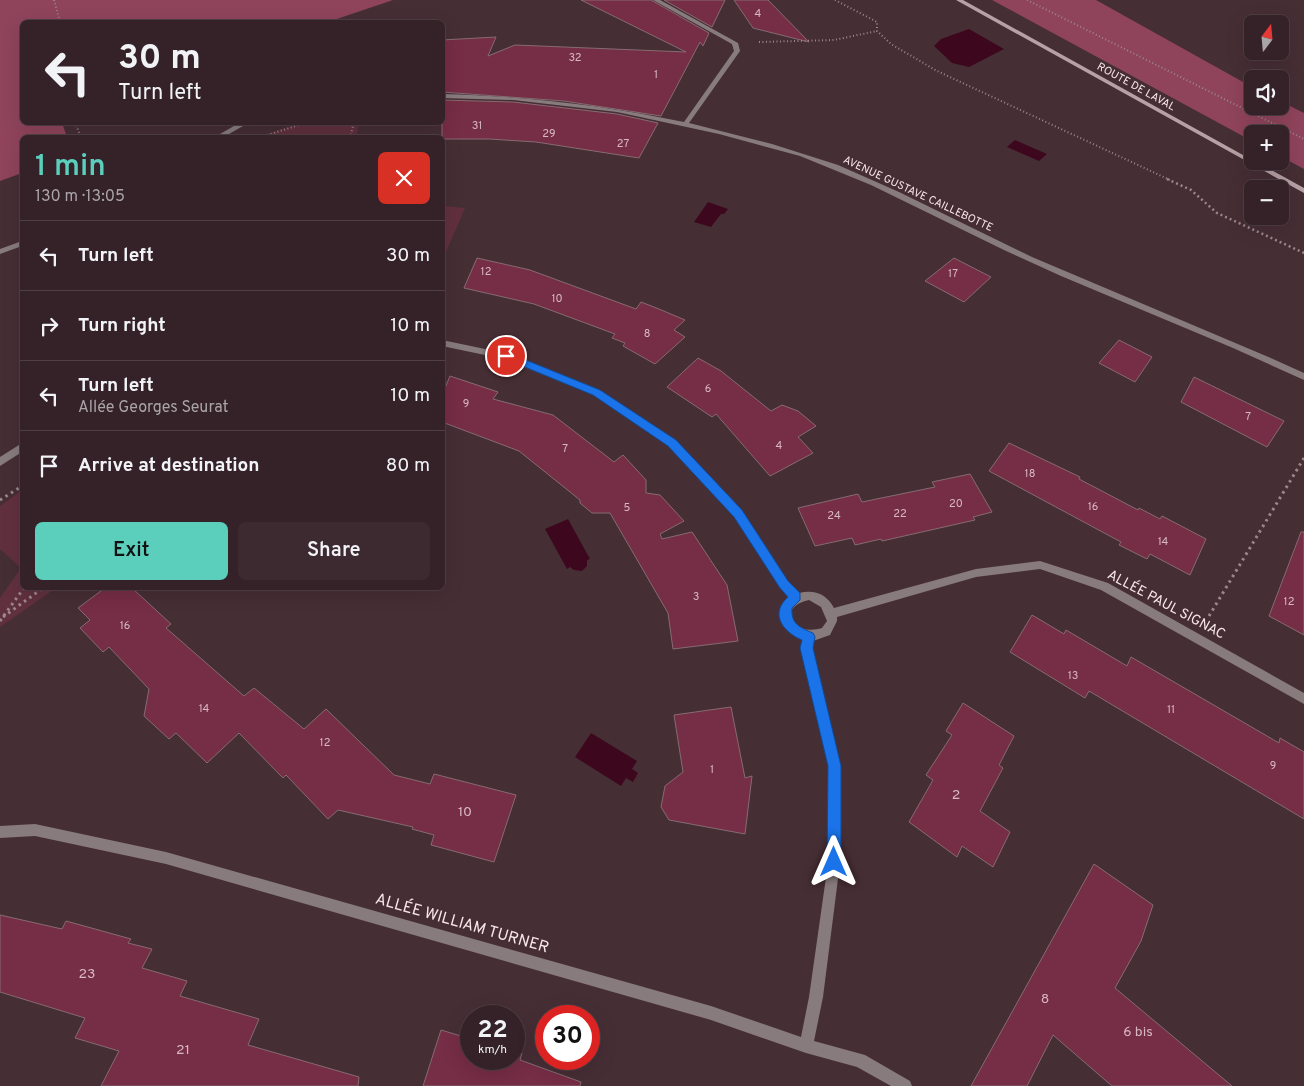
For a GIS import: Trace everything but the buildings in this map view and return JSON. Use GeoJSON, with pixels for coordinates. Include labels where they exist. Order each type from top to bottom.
{"type":"FeatureCollection","features":[{"type":"Feature","properties":{"kind":"main road","name":"ROUTE DE LAVAL"},"geometry":{"type":"LineString","coordinates":[[959,0],[1304,191]]}},
{"type":"Feature","properties":{"kind":"street"},"geometry":{"type":"LineString","coordinates":[[656,0],[736,42],[737,51],[686,123]]}},
{"type":"Feature","properties":{"kind":"street","name":"AVENUE GUSTAVE CAILLEBOTTE"},"geometry":{"type":"LineString","coordinates":[[445,96],[519,98],[581,104],[686,123],[760,142],[850,172],[1030,259],[1253,352],[1304,377]]}},
{"type":"Feature","properties":{"kind":"street"},"geometry":{"type":"LineString","coordinates":[[222,135],[241,125]]}},
{"type":"Feature","properties":{"kind":"street"},"geometry":{"type":"LineString","coordinates":[[0,252],[20,244]]}},
{"type":"Feature","properties":{"kind":"street"},"geometry":{"type":"LineString","coordinates":[[445,344],[506,356],[597,392],[672,443],[738,513],[784,585],[796,597]]}},
{"type":"Feature","properties":{"kind":"street"},"geometry":{"type":"LineString","coordinates":[[0,462],[20,449]]}},
{"type":"Feature","properties":{"kind":"street","name":"ALLÉE PAUL SIGNAC"},"geometry":{"type":"LineString","coordinates":[[831,614],[976,573],[1040,565],[1104,586],[1304,699]]}},
{"type":"Feature","properties":{"kind":"street"},"geometry":{"type":"LineString","coordinates":[[809,595],[821,599],[831,614],[832,621],[826,632],[809,637],[793,630],[786,620],[786,606],[796,597],[809,595]]}},
{"type":"Feature","properties":{"kind":"street"},"geometry":{"type":"LineString","coordinates":[[806,1046],[816,997],[834,862],[834,766],[806,648],[809,637]]}},
{"type":"Feature","properties":{"kind":"street","name":"ALLÉE WILLIAM TURNER"},"geometry":{"type":"LineString","coordinates":[[0,832],[35,830],[166,858],[711,1013],[806,1046],[860,1060],[905,1086]]}},
{"type":"Feature","properties":{"kind":"path"},"geometry":{"type":"LineString","coordinates":[[54,0],[59,20]]}},
{"type":"Feature","properties":{"kind":"path"},"geometry":{"type":"LineString","coordinates":[[835,0],[877,22],[877,31],[891,44],[937,71],[1190,190],[1217,213],[1304,253]]}},
{"type":"Feature","properties":{"kind":"path"},"geometry":{"type":"LineString","coordinates":[[1027,0],[1304,138]]}},
{"type":"Feature","properties":{"kind":"path"},"geometry":{"type":"LineString","coordinates":[[754,43],[844,39],[863,36],[877,31]]}},
{"type":"Feature","properties":{"kind":"path"},"geometry":{"type":"LineString","coordinates":[[270,135],[300,125]]}},
{"type":"Feature","properties":{"kind":"path"},"geometry":{"type":"LineString","coordinates":[[1208,617],[1304,458]]}},
{"type":"Feature","properties":{"kind":"path"},"geometry":{"type":"LineString","coordinates":[[0,500],[20,487]]}},
{"type":"Feature","properties":{"kind":"path"},"geometry":{"type":"LineString","coordinates":[[0,621],[23,590]]}},
{"type":"Feature","properties":{"kind":"path"},"geometry":{"type":"LineString","coordinates":[[3,617],[41,590]]}},
{"type":"Feature","properties":{"kind":"shaded area"},"geometry":{"type":"Polygon","coordinates":[[[0,0],[393,0],[334,20],[20,20],[20,125],[63,125],[66,135],[20,135],[20,174],[0,181],[0,0]]]}},
{"type":"Feature","properties":{"kind":"shaded area"},"geometry":{"type":"Polygon","coordinates":[[[992,0],[1096,0],[1244,83],[1244,115],[1289,115],[1289,106],[1304,113],[1304,169],[1289,161],[1289,125],[1244,125],[1244,137],[992,0]]]}},
{"type":"Feature","properties":{"kind":"shaded area"},"geometry":{"type":"Polygon","coordinates":[[[969,29],[1004,49],[969,67],[952,63],[934,46],[941,39],[969,29]]]}},
{"type":"Feature","properties":{"kind":"shaded area"},"geometry":{"type":"Polygon","coordinates":[[[294,125],[359,125],[356,135],[264,135],[294,125]]]}},
{"type":"Feature","properties":{"kind":"shaded area"},"geometry":{"type":"Polygon","coordinates":[[[1015,140],[1047,154],[1039,161],[1007,147],[1015,140]]]}},
{"type":"Feature","properties":{"kind":"shaded area"},"geometry":{"type":"Polygon","coordinates":[[[708,202],[728,209],[724,214],[721,214],[711,227],[694,222],[708,202]]]}},
{"type":"Feature","properties":{"kind":"shaded area"},"geometry":{"type":"Polygon","coordinates":[[[445,206],[465,208],[445,254],[445,206]]]}},
{"type":"Feature","properties":{"kind":"shaded area"},"geometry":{"type":"Polygon","coordinates":[[[20,491],[20,567],[0,549],[0,506],[20,491]]]}},
{"type":"Feature","properties":{"kind":"shaded area"},"geometry":{"type":"Polygon","coordinates":[[[568,519],[590,559],[587,560],[587,566],[582,571],[574,570],[570,567],[567,569],[545,529],[568,519]]]}},
{"type":"Feature","properties":{"kind":"shaded area"},"geometry":{"type":"Polygon","coordinates":[[[20,569],[20,590],[53,590],[0,627],[0,598],[20,569]]]}},
{"type":"Feature","properties":{"kind":"shaded area"},"geometry":{"type":"Polygon","coordinates":[[[591,733],[637,761],[632,769],[638,773],[633,782],[626,778],[621,786],[575,757],[591,733]]]}},
{"type":"Feature","properties":{"kind":"route"},"geometry":{"type":"LineString","coordinates":[[506,356],[597,392],[672,443],[738,513],[784,585],[796,597],[786,606],[786,620],[793,630],[800,635],[809,637],[806,648],[834,766],[834,862]]}}]}
